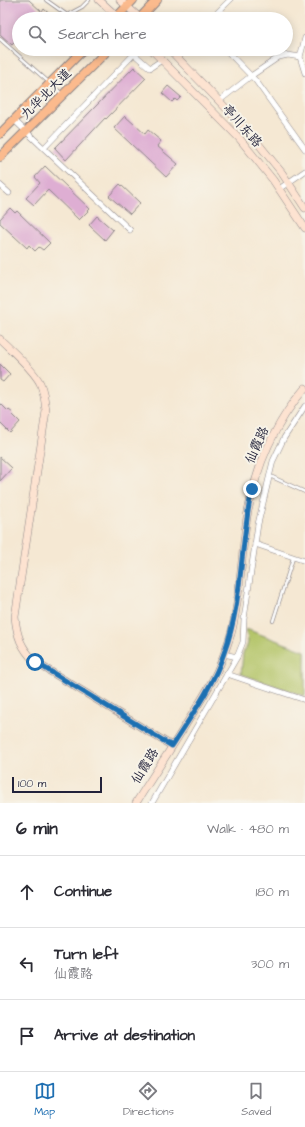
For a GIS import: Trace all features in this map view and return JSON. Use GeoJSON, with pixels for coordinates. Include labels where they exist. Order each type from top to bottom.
{"type":"FeatureCollection","features":[{"type":"Feature","properties":{"kind":"main road"},"geometry":{"type":"LineString","coordinates":[[122,12],[133,0]]}},
{"type":"Feature","properties":{"kind":"main road"},"geometry":{"type":"LineString","coordinates":[[146,12],[157,0]]}},
{"type":"Feature","properties":{"kind":"main road","name":"九华北大道"},"geometry":{"type":"LineString","coordinates":[[0,134],[77,56]]}},
{"type":"Feature","properties":{"kind":"main road","name":"九华北大道"},"geometry":{"type":"LineString","coordinates":[[0,157],[102,56]]}},
{"type":"Feature","properties":{"kind":"street"},"geometry":{"type":"LineString","coordinates":[[99,0],[111,12]]}},
{"type":"Feature","properties":{"kind":"street"},"geometry":{"type":"LineString","coordinates":[[120,0],[133,12]]}},
{"type":"Feature","properties":{"kind":"street"},"geometry":{"type":"LineString","coordinates":[[218,12],[230,0]]}},
{"type":"Feature","properties":{"kind":"street"},"geometry":{"type":"LineString","coordinates":[[305,38],[300,57],[305,73]]}},
{"type":"Feature","properties":{"kind":"street"},"geometry":{"type":"LineString","coordinates":[[44,148],[132,56]]}},
{"type":"Feature","properties":{"kind":"street"},"geometry":{"type":"LineString","coordinates":[[136,56],[150,68],[162,60]]}},
{"type":"Feature","properties":{"kind":"street","name":"亭川东路"},"geometry":{"type":"LineString","coordinates":[[158,56],[239,138],[273,180],[305,228]]}},
{"type":"Feature","properties":{"kind":"street","name":"亭川东路"},"geometry":{"type":"LineString","coordinates":[[176,56],[248,131],[288,182],[305,208]]}},
{"type":"Feature","properties":{"kind":"street"},"geometry":{"type":"LineString","coordinates":[[232,56],[256,81],[305,149]]}},
{"type":"Feature","properties":{"kind":"street"},"geometry":{"type":"LineString","coordinates":[[219,101],[278,57],[283,56]]}},
{"type":"Feature","properties":{"kind":"street"},"geometry":{"type":"LineString","coordinates":[[293,56],[300,57]]}},
{"type":"Feature","properties":{"kind":"street"},"geometry":{"type":"LineString","coordinates":[[14,120],[130,230]]}},
{"type":"Feature","properties":{"kind":"street"},"geometry":{"type":"LineString","coordinates":[[279,189],[305,171]]}},
{"type":"Feature","properties":{"kind":"street"},"geometry":{"type":"LineString","coordinates":[[0,185],[9,193]]}},
{"type":"Feature","properties":{"kind":"street"},"geometry":{"type":"LineString","coordinates":[[0,339],[31,370],[40,382],[45,398],[46,411],[15,617],[17,635],[26,653],[35,662],[172,746]]}},
{"type":"Feature","properties":{"kind":"street","name":"仙霞路"},"geometry":{"type":"LineString","coordinates":[[136,803],[213,680],[224,654],[231,633],[239,591],[247,518],[252,489],[264,456],[279,425],[305,388]]}},
{"type":"Feature","properties":{"kind":"street"},"geometry":{"type":"LineString","coordinates":[[152,803],[237,657],[243,642],[244,619],[258,524],[269,475],[273,461],[284,438],[305,406]]}},
{"type":"Feature","properties":{"kind":"street"},"geometry":{"type":"LineString","coordinates":[[255,544],[305,561]]}},
{"type":"Feature","properties":{"kind":"street"},"geometry":{"type":"LineString","coordinates":[[224,654],[237,657]]}},
{"type":"Feature","properties":{"kind":"street"},"geometry":{"type":"LineString","coordinates":[[227,674],[305,700]]}},
{"type":"Feature","properties":{"kind":"lane"},"geometry":{"type":"LineString","coordinates":[[46,0],[63,12]]}},
{"type":"Feature","properties":{"kind":"lane"},"geometry":{"type":"LineString","coordinates":[[73,12],[82,7],[89,0]]}},
{"type":"Feature","properties":{"kind":"lane"},"geometry":{"type":"LineString","coordinates":[[0,39],[12,50]]}},
{"type":"Feature","properties":{"kind":"lane"},"geometry":{"type":"LineString","coordinates":[[19,56],[62,95]]}},
{"type":"Feature","properties":{"kind":"lane"},"geometry":{"type":"LineString","coordinates":[[269,475],[305,492]]}},
{"type":"Feature","properties":{"kind":"lane"},"geometry":{"type":"LineString","coordinates":[[273,622],[293,557]]}},
{"type":"Feature","properties":{"kind":"green space"},"geometry":{"type":"Polygon","coordinates":[[[246,629],[305,651],[305,696],[241,674],[243,653],[248,642],[246,629]]]}},
{"type":"Feature","properties":{"kind":"building"},"geometry":{"type":"Polygon","coordinates":[[[0,0],[29,0],[42,12],[12,12],[12,45],[0,34],[0,0]]]}},
{"type":"Feature","properties":{"kind":"building"},"geometry":{"type":"Polygon","coordinates":[[[134,67],[146,78],[106,119],[105,118],[66,160],[55,148],[134,67]]]}},
{"type":"Feature","properties":{"kind":"building"},"geometry":{"type":"Polygon","coordinates":[[[168,86],[181,97],[177,101],[175,99],[172,102],[162,93],[168,86]]]}},
{"type":"Feature","properties":{"kind":"building"},"geometry":{"type":"Polygon","coordinates":[[[125,116],[145,134],[148,130],[161,141],[157,146],[178,164],[166,177],[114,128],[125,116]]]}},
{"type":"Feature","properties":{"kind":"building"},"geometry":{"type":"Polygon","coordinates":[[[45,166],[90,209],[79,220],[48,190],[34,205],[26,198],[40,183],[35,177],[45,166]]]}},
{"type":"Feature","properties":{"kind":"building"},"geometry":{"type":"Polygon","coordinates":[[[120,184],[140,203],[130,214],[109,196],[120,184]]]}},
{"type":"Feature","properties":{"kind":"building"},"geometry":{"type":"Polygon","coordinates":[[[10,208],[15,213],[17,211],[50,243],[43,250],[39,247],[35,251],[29,245],[27,248],[0,223],[0,219],[10,208]]]}},
{"type":"Feature","properties":{"kind":"building"},"geometry":{"type":"Polygon","coordinates":[[[97,216],[113,230],[105,240],[89,225],[97,216]]]}},
{"type":"Feature","properties":{"kind":"building"},"geometry":{"type":"Polygon","coordinates":[[[0,364],[10,374],[3,382],[0,380],[0,364]]]}},
{"type":"Feature","properties":{"kind":"building"},"geometry":{"type":"Polygon","coordinates":[[[0,403],[8,411],[9,410],[13,413],[12,414],[20,422],[10,433],[0,423],[0,403]]]}},
{"type":"Feature","properties":{"kind":"building"},"geometry":{"type":"Polygon","coordinates":[[[0,457],[12,468],[0,481],[0,457]]]}},
{"type":"Feature","properties":{"kind":"route"},"geometry":{"type":"LineString","coordinates":[[35,662],[172,746],[213,680],[231,633],[239,591],[247,518],[252,489]]}}]}
